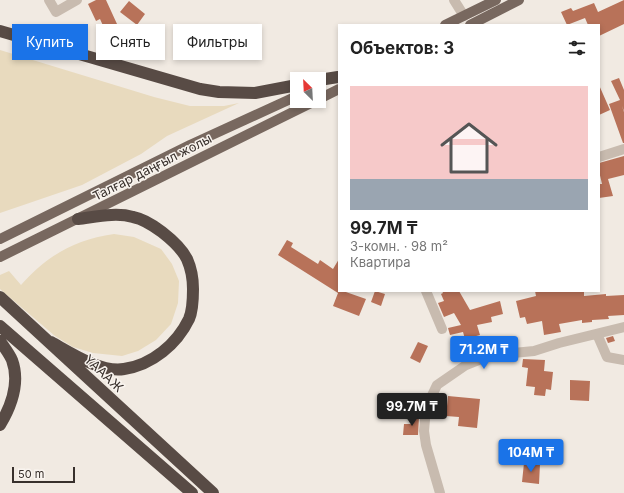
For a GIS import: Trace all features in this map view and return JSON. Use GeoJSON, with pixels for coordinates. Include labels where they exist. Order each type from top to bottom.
{"type":"FeatureCollection","features":[{"type":"Feature","properties":{"kind":"highway"},"geometry":{"type":"LineString","coordinates":[[0,31],[200,89],[219,92],[254,93],[290,86]]}},
{"type":"Feature","properties":{"kind":"highway"},"geometry":{"type":"LineString","coordinates":[[326,79],[338,76]]}},
{"type":"Feature","properties":{"kind":"highway"},"geometry":{"type":"LineString","coordinates":[[51,342],[89,363],[101,367],[123,370],[144,363],[166,350],[179,336],[189,318],[193,300],[193,279],[187,259],[171,239],[153,225],[133,217],[116,215],[78,219]]}},
{"type":"Feature","properties":{"kind":"highway","name":"ҮАААЖ"},"geometry":{"type":"LineString","coordinates":[[0,297],[51,342],[213,493]]}},
{"type":"Feature","properties":{"kind":"highway"},"geometry":{"type":"LineString","coordinates":[[0,326],[192,493]]}},
{"type":"Feature","properties":{"kind":"highway"},"geometry":{"type":"LineString","coordinates":[[0,341],[11,359],[15,375],[14,392],[9,410],[0,424]]}},
{"type":"Feature","properties":{"kind":"main road"},"geometry":{"type":"LineString","coordinates":[[447,24],[496,0]]}},
{"type":"Feature","properties":{"kind":"main road"},"geometry":{"type":"LineString","coordinates":[[472,24],[519,0]]}},
{"type":"Feature","properties":{"kind":"main road"},"geometry":{"type":"LineString","coordinates":[[326,82],[338,76]]}},
{"type":"Feature","properties":{"kind":"main road"},"geometry":{"type":"LineString","coordinates":[[326,96],[338,90]]}},
{"type":"Feature","properties":{"kind":"main road","name":"Талғар даңғыл жолы"},"geometry":{"type":"LineString","coordinates":[[0,239],[190,146],[290,99]]}},
{"type":"Feature","properties":{"kind":"main road","name":"Талғар даңғыл жолы"},"geometry":{"type":"LineString","coordinates":[[0,257],[301,108]]}},
{"type":"Feature","properties":{"kind":"street"},"geometry":{"type":"LineString","coordinates":[[49,0],[56,12],[77,0]]}},
{"type":"Feature","properties":{"kind":"street"},"geometry":{"type":"LineString","coordinates":[[454,0],[464,16]]}},
{"type":"Feature","properties":{"kind":"street"},"geometry":{"type":"LineString","coordinates":[[600,157],[624,148]]}},
{"type":"Feature","properties":{"kind":"street"},"geometry":{"type":"LineString","coordinates":[[426,292],[442,330]]}},
{"type":"Feature","properties":{"kind":"street"},"geometry":{"type":"LineString","coordinates":[[440,493],[426,445],[424,431],[426,408],[437,385],[466,366],[491,355],[534,350],[624,327]]}},
{"type":"Feature","properties":{"kind":"street"},"geometry":{"type":"LineString","coordinates":[[597,334],[607,357],[624,360]]}},
{"type":"Feature","properties":{"kind":"sand"},"geometry":{"type":"Polygon","coordinates":[[[0,50],[12,54],[12,60],[33,60],[154,97],[190,106],[224,106],[239,103],[167,136],[141,154],[82,185],[0,213],[0,50]]]}},
{"type":"Feature","properties":{"kind":"sand"},"geometry":{"type":"Polygon","coordinates":[[[114,234],[134,237],[161,249],[172,264],[179,281],[178,303],[171,324],[156,340],[138,351],[122,356],[93,353],[73,347],[55,336],[0,289],[0,275],[9,271],[21,285],[41,265],[63,250],[86,240],[114,234]]]}},
{"type":"Feature","properties":{"kind":"building"},"geometry":{"type":"Polygon","coordinates":[[[96,0],[106,0],[117,24],[102,24],[100,19],[96,21],[88,4],[96,0]]]}},
{"type":"Feature","properties":{"kind":"building"},"geometry":{"type":"Polygon","coordinates":[[[624,0],[624,24],[600,36],[600,24],[588,24],[585,18],[567,24],[561,12],[571,8],[573,11],[594,3],[598,12],[624,0]]]}},
{"type":"Feature","properties":{"kind":"building"},"geometry":{"type":"Polygon","coordinates":[[[129,1],[145,14],[138,24],[136,24],[120,12],[129,1]]]}},
{"type":"Feature","properties":{"kind":"building"},"geometry":{"type":"Polygon","coordinates":[[[619,78],[624,90],[624,111],[622,106],[624,112],[624,143],[609,104],[620,100],[611,81],[619,78]]]}},
{"type":"Feature","properties":{"kind":"building"},"geometry":{"type":"Polygon","coordinates":[[[600,87],[610,110],[600,115],[600,87]]]}},
{"type":"Feature","properties":{"kind":"building"},"geometry":{"type":"Polygon","coordinates":[[[624,156],[624,175],[608,179],[613,196],[600,198],[600,184],[602,184],[600,163],[624,156]]]}},
{"type":"Feature","properties":{"kind":"building"},"geometry":{"type":"Polygon","coordinates":[[[287,240],[293,243],[291,247],[318,264],[320,260],[333,269],[338,261],[338,292],[346,292],[366,299],[359,316],[333,306],[338,293],[278,255],[287,240]]]}},
{"type":"Feature","properties":{"kind":"building"},"geometry":{"type":"Polygon","coordinates":[[[375,292],[385,294],[381,306],[371,302],[375,292]]]}},
{"type":"Feature","properties":{"kind":"building"},"geometry":{"type":"Polygon","coordinates":[[[460,292],[470,310],[500,301],[503,314],[491,317],[492,322],[477,325],[480,335],[465,339],[463,332],[450,335],[448,328],[461,325],[454,313],[444,317],[438,303],[444,301],[441,294],[460,292]]]}},
{"type":"Feature","properties":{"kind":"building"},"geometry":{"type":"Polygon","coordinates":[[[535,292],[584,292],[584,296],[606,294],[606,296],[624,295],[624,315],[608,316],[609,319],[592,320],[592,322],[582,323],[582,320],[559,324],[561,332],[544,335],[542,321],[527,324],[525,317],[520,318],[516,301],[536,296],[535,292]]]}},
{"type":"Feature","properties":{"kind":"building"},"geometry":{"type":"Polygon","coordinates":[[[613,336],[615,341],[608,343],[606,338],[613,336]]]}},
{"type":"Feature","properties":{"kind":"building"},"geometry":{"type":"Polygon","coordinates":[[[418,342],[428,346],[420,363],[410,358],[418,342]]]}},
{"type":"Feature","properties":{"kind":"building"},"geometry":{"type":"Polygon","coordinates":[[[523,359],[545,360],[544,371],[553,372],[551,390],[546,389],[545,396],[534,395],[535,387],[526,386],[528,368],[522,367],[523,359]]]}},
{"type":"Feature","properties":{"kind":"building"},"geometry":{"type":"Polygon","coordinates":[[[570,380],[590,381],[589,401],[570,400],[570,380]]]}},
{"type":"Feature","properties":{"kind":"building"},"geometry":{"type":"Polygon","coordinates":[[[448,396],[480,399],[477,428],[458,426],[459,417],[446,416],[448,396]]]}},
{"type":"Feature","properties":{"kind":"building"},"geometry":{"type":"Polygon","coordinates":[[[412,417],[419,417],[418,435],[403,435],[404,424],[412,424],[412,417]]]}},
{"type":"Feature","properties":{"kind":"building"},"geometry":{"type":"Polygon","coordinates":[[[524,463],[540,464],[539,484],[522,482],[524,463]]]}}]}
